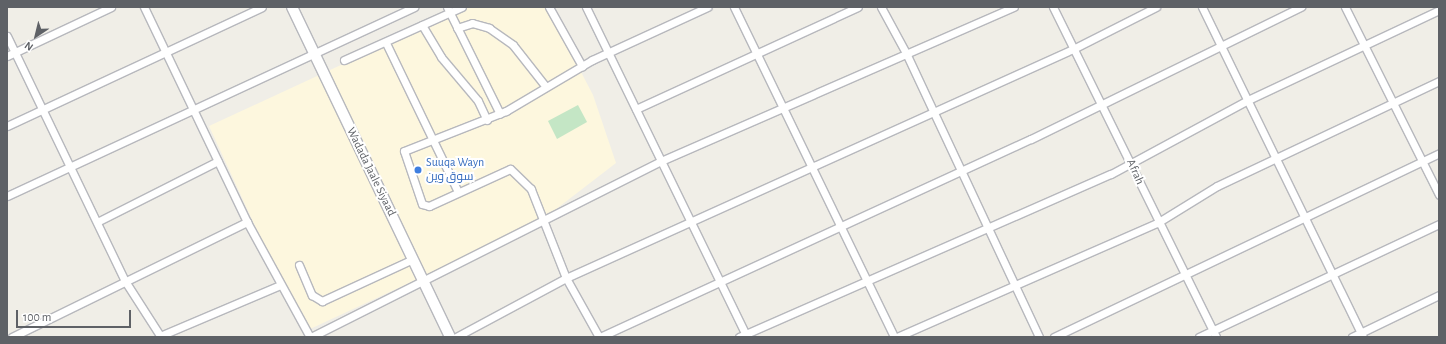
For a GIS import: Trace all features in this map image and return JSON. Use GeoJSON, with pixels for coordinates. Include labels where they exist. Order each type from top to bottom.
{"type":"FeatureCollection","features":[{"type":"Feature","properties":{"kind":"main road","name":"Wadada Jaale Siyaad"},"geometry":{"type":"LineString","coordinates":[[292,7],[450,337]]}},
{"type":"Feature","properties":{"kind":"street"},"geometry":{"type":"LineString","coordinates":[[7,56],[112,7]]}},
{"type":"Feature","properties":{"kind":"street"},"geometry":{"type":"LineString","coordinates":[[144,7],[248,222],[280,285],[310,337],[661,161],[786,109],[906,53],[1014,7]]}},
{"type":"Feature","properties":{"kind":"street"},"geometry":{"type":"LineString","coordinates":[[7,126],[166,50],[262,7]]}},
{"type":"Feature","properties":{"kind":"street"},"geometry":{"type":"LineString","coordinates":[[7,196],[194,111],[414,7]]}},
{"type":"Feature","properties":{"kind":"street"},"geometry":{"type":"LineString","coordinates":[[344,60],[386,43],[448,10],[462,7]]}},
{"type":"Feature","properties":{"kind":"street"},"geometry":{"type":"LineString","coordinates":[[549,7],[582,66]]}},
{"type":"Feature","properties":{"kind":"street"},"geometry":{"type":"LineString","coordinates":[[586,7],[720,281],[744,336],[986,226],[1111,174],[1130,161],[1248,100],[1439,10]]}},
{"type":"Feature","properties":{"kind":"street"},"geometry":{"type":"LineString","coordinates":[[707,7],[582,66],[500,114],[404,151],[422,204],[429,206],[510,169],[531,188],[566,278],[600,337],[1099,104],[1300,7]]}},
{"type":"Feature","properties":{"kind":"street"},"geometry":{"type":"LineString","coordinates":[[734,7],[786,109],[813,166],[838,225],[896,337],[1157,223],[1217,186],[1277,160],[1393,100],[1439,81]]}},
{"type":"Feature","properties":{"kind":"street"},"geometry":{"type":"LineString","coordinates":[[636,109],[858,7]]}},
{"type":"Feature","properties":{"kind":"street"},"geometry":{"type":"LineString","coordinates":[[881,7],[906,53],[958,170],[1039,337]]}},
{"type":"Feature","properties":{"kind":"street","name":"Afrah"},"geometry":{"type":"LineString","coordinates":[[1053,7],[1099,104],[1130,161],[1157,223],[1185,272],[1214,334]]}},
{"type":"Feature","properties":{"kind":"street"},"geometry":{"type":"LineString","coordinates":[[456,337],[566,278],[690,220],[1073,49],[1156,7]]}},
{"type":"Feature","properties":{"kind":"street"},"geometry":{"type":"LineString","coordinates":[[1202,7],[1362,335]]}},
{"type":"Feature","properties":{"kind":"street"},"geometry":{"type":"LineString","coordinates":[[1345,7],[1363,46],[1424,160],[1439,195]]}},
{"type":"Feature","properties":{"kind":"street"},"geometry":{"type":"LineString","coordinates":[[448,10],[500,114]]}},
{"type":"Feature","properties":{"kind":"street"},"geometry":{"type":"LineString","coordinates":[[457,28],[472,23],[489,28],[513,45],[546,87]]}},
{"type":"Feature","properties":{"kind":"street"},"geometry":{"type":"LineString","coordinates":[[422,25],[441,57],[478,101],[487,120]]}},
{"type":"Feature","properties":{"kind":"street"},"geometry":{"type":"LineString","coordinates":[[7,36],[45,108],[125,281],[160,337],[280,285]]}},
{"type":"Feature","properties":{"kind":"street"},"geometry":{"type":"LineString","coordinates":[[386,43],[458,192]]}},
{"type":"Feature","properties":{"kind":"street"},"geometry":{"type":"LineString","coordinates":[[1054,337],[1185,272],[1439,153]]}},
{"type":"Feature","properties":{"kind":"street"},"geometry":{"type":"LineString","coordinates":[[99,222],[218,161]]}},
{"type":"Feature","properties":{"kind":"street"},"geometry":{"type":"LineString","coordinates":[[12,337],[248,222]]}},
{"type":"Feature","properties":{"kind":"street"},"geometry":{"type":"LineString","coordinates":[[1199,337],[1214,334],[1439,224]]}},
{"type":"Feature","properties":{"kind":"street"},"geometry":{"type":"LineString","coordinates":[[299,265],[312,295],[322,301],[413,259]]}},
{"type":"Feature","properties":{"kind":"street"},"geometry":{"type":"LineString","coordinates":[[1352,337],[1362,335],[1439,295]]}},
{"type":"Feature","properties":{"kind":"shaded area","name":"Suuqa Wayn سوق وين"},"geometry":{"type":"Polygon","coordinates":[[[466,7],[547,7],[593,95],[616,163],[538,223],[308,330],[254,224],[209,126],[466,7]]]}},
{"type":"Feature","properties":{"kind":"green space"},"geometry":{"type":"Polygon","coordinates":[[[578,105],[587,122],[557,139],[548,121],[578,105]]]}},
{"type":"Feature","properties":{"kind":"place","name":"Suuqa Wayn سوق وين"},"geometry":{"type":"Point","coordinates":[418,170]}}]}
